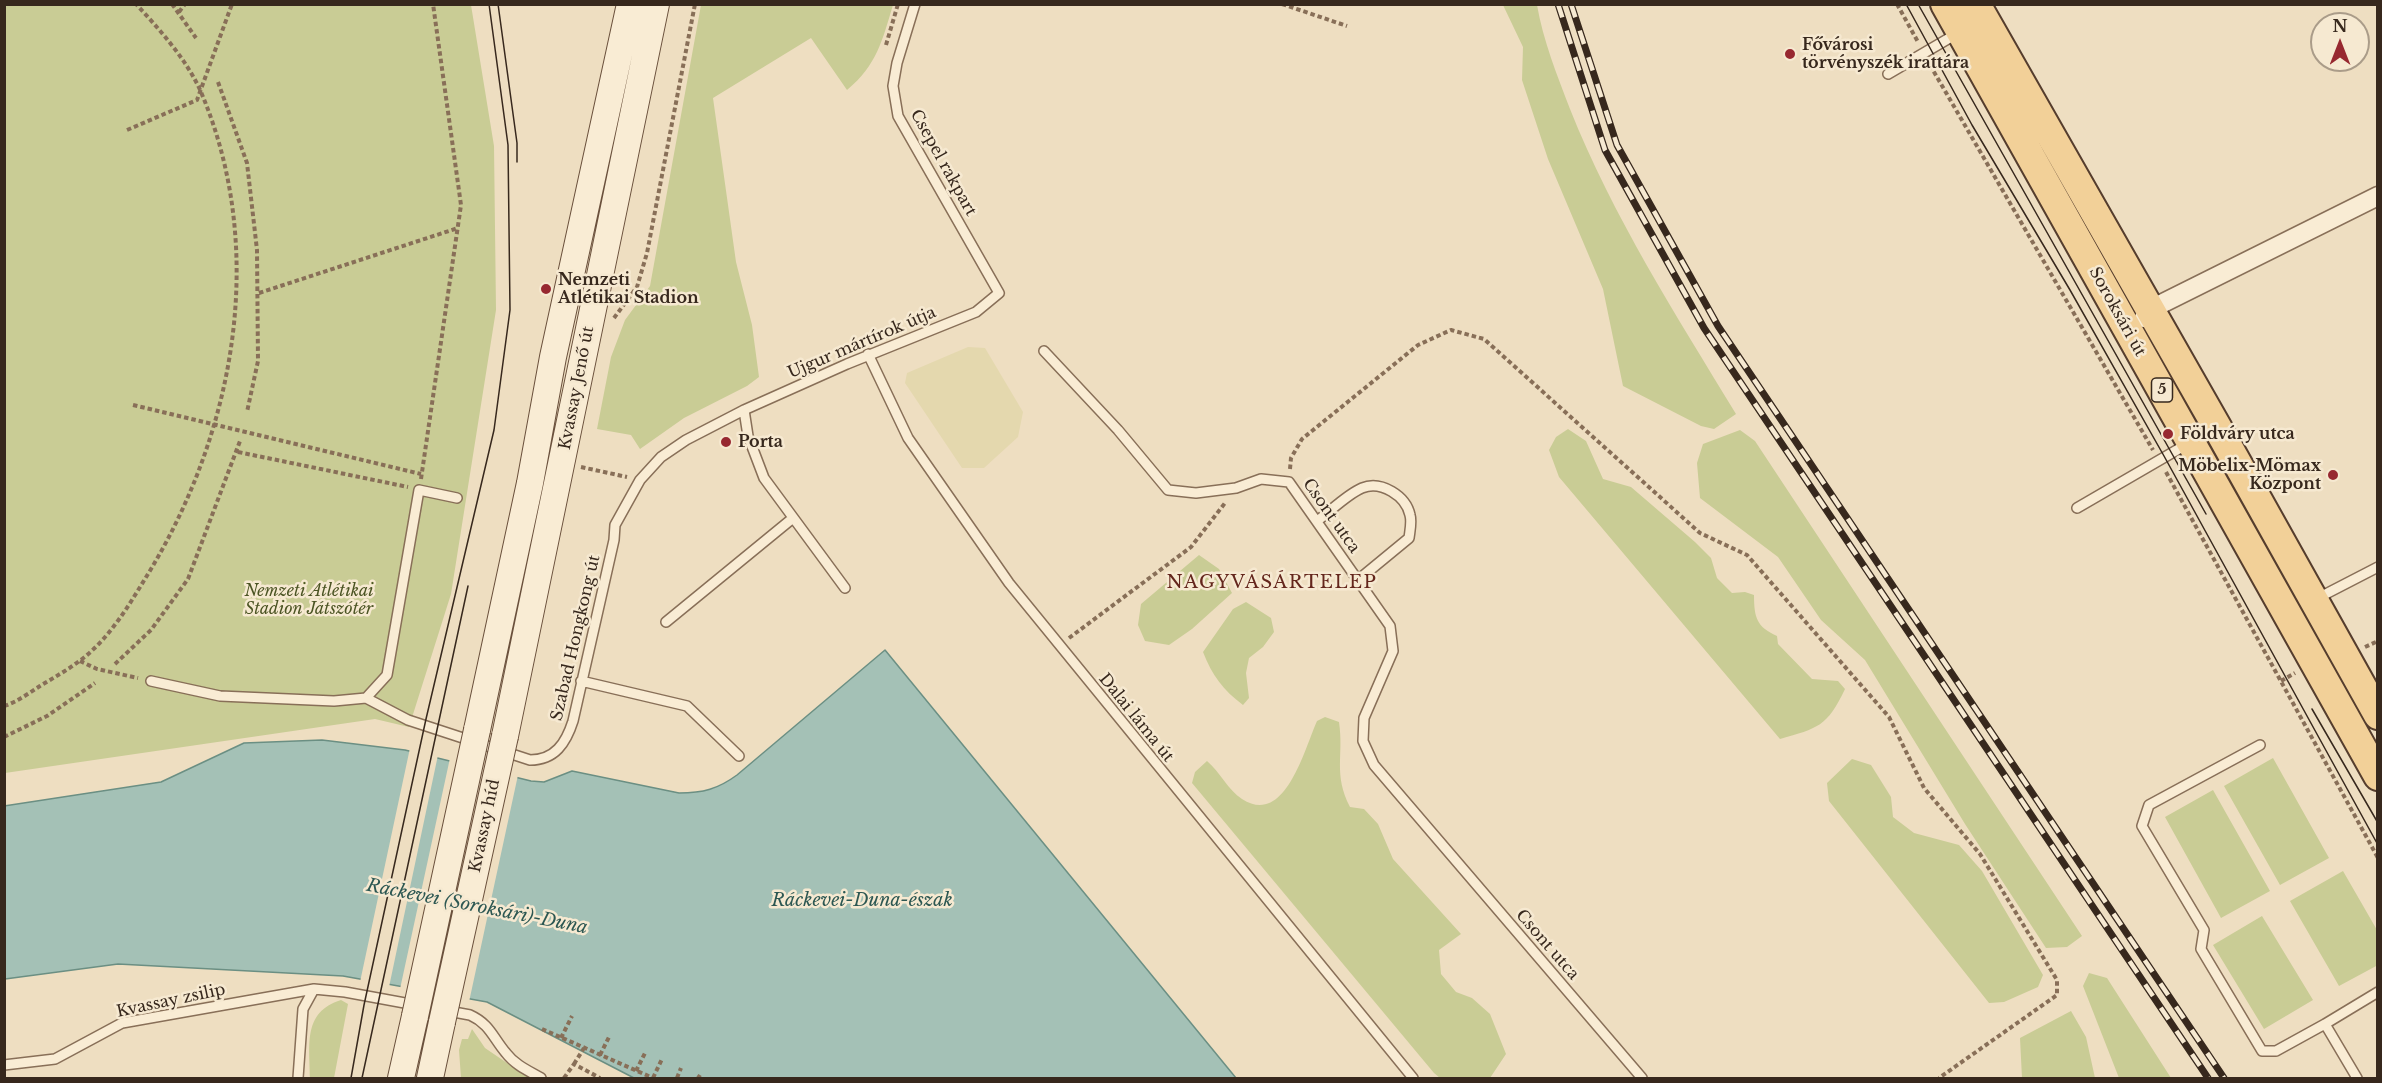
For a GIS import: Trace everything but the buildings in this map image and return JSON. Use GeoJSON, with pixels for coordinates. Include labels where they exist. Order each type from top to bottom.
{"type":"FeatureCollection","features":[{"type":"Feature","properties":{"kind":"main road","name":"Kvassay Jenő út"},"geometry":{"type":"LineString","coordinates":[[477,730],[530,483],[553,357],[630,4]]}},
{"type":"Feature","properties":{"kind":"main road","name":"Kvassay Jenő út"},"geometry":{"type":"LineString","coordinates":[[505,736],[656,4]]}},
{"type":"Feature","properties":{"kind":"main road","name":"Soroksári út"},"geometry":{"type":"LineString","coordinates":[[1945,4],[2378,776]]}},
{"type":"Feature","properties":{"kind":"main road","name":"Soroksári út"},"geometry":{"type":"LineString","coordinates":[[1976,4],[2378,715]]}},
{"type":"Feature","properties":{"kind":"main road","name":"Kvassay híd"},"geometry":{"type":"LineString","coordinates":[[401,1078],[477,730]]}},
{"type":"Feature","properties":{"kind":"main road","name":"Kvassay híd"},"geometry":{"type":"LineString","coordinates":[[430,1078],[505,736]]}},
{"type":"Feature","properties":{"kind":"street"},"geometry":{"type":"LineString","coordinates":[[2138,348],[2139,326],[2149,310],[2378,196]]}},
{"type":"Feature","properties":{"kind":"lane","name":"Csepel rakpart"},"geometry":{"type":"LineString","coordinates":[[915,4],[897,63],[893,86],[898,116],[999,293]]}},
{"type":"Feature","properties":{"kind":"lane"},"geometry":{"type":"LineString","coordinates":[[1888,74],[1960,32]]}},
{"type":"Feature","properties":{"kind":"lane","name":"Ujgur mártírok útja"},"geometry":{"type":"LineString","coordinates":[[734,416],[868,354],[976,312],[999,293]]}},
{"type":"Feature","properties":{"kind":"lane","name":"Csont utca"},"geometry":{"type":"LineString","coordinates":[[1044,351],[1118,430],[1168,490],[1196,493],[1236,488],[1261,479],[1289,482],[1390,626],[1393,651],[1364,718],[1363,741],[1374,765],[1642,1078]]}},
{"type":"Feature","properties":{"kind":"lane","name":"Dalai láma út"},"geometry":{"type":"LineString","coordinates":[[868,354],[908,438],[1009,583],[1058,646],[1413,1078]]}},
{"type":"Feature","properties":{"kind":"lane"},"geometry":{"type":"LineString","coordinates":[[744,410],[748,436],[764,478],[845,588]]}},
{"type":"Feature","properties":{"kind":"lane","name":"Szabad Hongkong út"},"geometry":{"type":"LineString","coordinates":[[366,698],[408,720],[530,760],[539,760],[556,752],[567,737],[614,540],[615,525],[640,480],[672,449],[734,416]]}},
{"type":"Feature","properties":{"kind":"lane"},"geometry":{"type":"LineString","coordinates":[[2076,507],[2191,442]]}},
{"type":"Feature","properties":{"kind":"lane"},"geometry":{"type":"LineString","coordinates":[[1317,521],[1363,488],[1382,487],[1393,491],[1408,507],[1411,518],[1410,538],[1358,580]]}},
{"type":"Feature","properties":{"kind":"lane"},"geometry":{"type":"LineString","coordinates":[[151,681],[220,696],[334,701],[366,698],[387,675],[419,490],[457,498]]}},
{"type":"Feature","properties":{"kind":"lane"},"geometry":{"type":"LineString","coordinates":[[666,622],[793,518]]}},
{"type":"Feature","properties":{"kind":"lane"},"geometry":{"type":"LineString","coordinates":[[2314,600],[2378,567]]}},
{"type":"Feature","properties":{"kind":"lane"},"geometry":{"type":"LineString","coordinates":[[581,681],[687,706],[738,756]]}},
{"type":"Feature","properties":{"kind":"lane"},"geometry":{"type":"LineString","coordinates":[[2260,745],[2149,805],[2142,826],[2204,930],[2201,949],[2262,1051],[2276,1051],[2378,992]]}},
{"type":"Feature","properties":{"kind":"lane"},"geometry":{"type":"LineString","coordinates":[[298,1078],[303,1009],[314,989]]}},
{"type":"Feature","properties":{"kind":"lane","name":"Kvassay zsilip"},"geometry":{"type":"LineString","coordinates":[[4,1065],[55,1059],[122,1023],[314,989],[345,992],[470,1015],[482,1020],[491,1029],[504,1052],[515,1063],[541,1078]]}},
{"type":"Feature","properties":{"kind":"lane"},"geometry":{"type":"LineString","coordinates":[[2325,1024],[2357,1078]]}},
{"type":"Feature","properties":{"kind":"path"},"geometry":{"type":"LineString","coordinates":[[4,706],[80,661],[122,617],[174,532],[216,424],[235,332],[238,256],[225,166],[200,90],[176,53],[136,4]]}},
{"type":"Feature","properties":{"kind":"path"},"geometry":{"type":"LineString","coordinates":[[172,4],[196,39]]}},
{"type":"Feature","properties":{"kind":"path"},"geometry":{"type":"LineString","coordinates":[[179,12],[185,4]]}},
{"type":"Feature","properties":{"kind":"path"},"geometry":{"type":"LineString","coordinates":[[127,130],[197,100],[232,4]]}},
{"type":"Feature","properties":{"kind":"path"},"geometry":{"type":"LineString","coordinates":[[133,405],[421,474],[461,205],[433,4]]}},
{"type":"Feature","properties":{"kind":"path"},"geometry":{"type":"LineString","coordinates":[[613,320],[637,287],[647,253],[695,4]]}},
{"type":"Feature","properties":{"kind":"path"},"geometry":{"type":"LineString","coordinates":[[1282,4],[1347,26]]}},
{"type":"Feature","properties":{"kind":"path"},"geometry":{"type":"LineString","coordinates":[[1897,4],[2159,460],[2378,858]]}},
{"type":"Feature","properties":{"kind":"path"},"geometry":{"type":"LineString","coordinates":[[218,81],[247,163],[259,293],[258,362],[247,411]]}},
{"type":"Feature","properties":{"kind":"path"},"geometry":{"type":"LineString","coordinates":[[259,293],[458,228]]}},
{"type":"Feature","properties":{"kind":"path"},"geometry":{"type":"LineString","coordinates":[[1289,482],[1292,458],[1302,439],[1418,345],[1451,330],[1484,339],[1700,533],[1747,555],[1889,717],[1924,788],[1980,854],[2057,980],[2057,995],[1939,1078]]}},
{"type":"Feature","properties":{"kind":"path"},"geometry":{"type":"LineString","coordinates":[[115,663],[151,630],[188,579],[238,452],[240,441]]}},
{"type":"Feature","properties":{"kind":"path"},"geometry":{"type":"LineString","coordinates":[[238,452],[402,486]]}},
{"type":"Feature","properties":{"kind":"path"},"geometry":{"type":"LineString","coordinates":[[581,467],[640,480]]}},
{"type":"Feature","properties":{"kind":"path"},"geometry":{"type":"LineString","coordinates":[[1058,646],[1191,547],[1236,488]]}},
{"type":"Feature","properties":{"kind":"path"},"geometry":{"type":"LineString","coordinates":[[80,661],[97,669],[151,681]]}},
{"type":"Feature","properties":{"kind":"path"},"geometry":{"type":"LineString","coordinates":[[2280,681],[2298,672]]}},
{"type":"Feature","properties":{"kind":"path"},"geometry":{"type":"LineString","coordinates":[[4,736],[47,716],[95,683]]}},
{"type":"Feature","properties":{"kind":"path"},"geometry":{"type":"LineString","coordinates":[[561,1038],[572,1016]]}},
{"type":"Feature","properties":{"kind":"path"},"geometry":{"type":"LineString","coordinates":[[542,1029],[653,1078],[662,1059]]}},
{"type":"Feature","properties":{"kind":"path"},"geometry":{"type":"LineString","coordinates":[[600,1055],[610,1035]]}},
{"type":"Feature","properties":{"kind":"path"},"geometry":{"type":"LineString","coordinates":[[564,1078],[584,1048]]}},
{"type":"Feature","properties":{"kind":"path"},"geometry":{"type":"LineString","coordinates":[[636,1071],[646,1051]]}},
{"type":"Feature","properties":{"kind":"path"},"geometry":{"type":"LineString","coordinates":[[574,1064],[600,1078]]}},
{"type":"Feature","properties":{"kind":"path"},"geometry":{"type":"LineString","coordinates":[[677,1078],[681,1068]]}},
{"type":"Feature","properties":{"kind":"shaded area"},"geometry":{"type":"Polygon","coordinates":[[[968,347],[985,348],[1023,412],[1018,437],[984,468],[962,468],[905,383],[907,373],[968,347]]]}},
{"type":"Feature","properties":{"kind":"green space","name":"Nemzeti Atlétikai Stadion Játszótér"},"geometry":{"type":"Polygon","coordinates":[[[4,5],[471,5],[494,146],[496,310],[451,594],[409,727],[375,719],[5,773],[4,5]]]}},
{"type":"Feature","properties":{"kind":"green space"},"geometry":{"type":"Polygon","coordinates":[[[701,5],[893,5],[882,41],[872,62],[847,90],[811,38],[713,98],[736,262],[752,325],[759,377],[747,386],[684,418],[640,449],[631,435],[597,429],[611,357],[625,320],[650,286],[701,5]]]}},
{"type":"Feature","properties":{"kind":"green space"},"geometry":{"type":"Polygon","coordinates":[[[1503,5],[1537,5],[1560,83],[1587,149],[1647,265],[1736,414],[1714,429],[1701,426],[1623,386],[1603,289],[1548,159],[1522,80],[1523,47],[1503,5]]]}},
{"type":"Feature","properties":{"kind":"green space"},"geometry":{"type":"Polygon","coordinates":[[[1568,429],[1586,441],[1603,479],[1631,487],[1695,542],[1711,558],[1717,578],[1732,593],[1745,592],[1754,595],[1758,621],[1765,629],[1777,636],[1778,644],[1812,679],[1838,681],[1845,689],[1827,719],[1804,732],[1780,739],[1559,477],[1549,450],[1556,437],[1568,429]]]}},
{"type":"Feature","properties":{"kind":"green space"},"geometry":{"type":"Polygon","coordinates":[[[1740,430],[1755,441],[2082,936],[2067,947],[2046,948],[1965,824],[1865,660],[1821,620],[1778,557],[1700,498],[1697,463],[1703,444],[1740,430]]]}},
{"type":"Feature","properties":{"kind":"green space"},"geometry":{"type":"Polygon","coordinates":[[[1199,555],[1219,569],[1232,593],[1192,629],[1169,645],[1145,641],[1138,625],[1141,604],[1199,555]]]}},
{"type":"Feature","properties":{"kind":"green space"},"geometry":{"type":"Polygon","coordinates":[[[1246,602],[1271,618],[1274,632],[1263,647],[1249,658],[1246,673],[1249,698],[1243,705],[1219,682],[1203,652],[1233,609],[1246,602]]]}},
{"type":"Feature","properties":{"kind":"green space"},"geometry":{"type":"Polygon","coordinates":[[[1325,717],[1339,722],[1340,775],[1350,807],[1364,809],[1378,824],[1393,859],[1461,934],[1439,950],[1441,974],[1456,992],[1472,998],[1490,1014],[1506,1054],[1490,1078],[1440,1078],[1434,1073],[1192,783],[1195,772],[1207,761],[1232,791],[1242,799],[1257,805],[1270,803],[1291,781],[1317,721],[1325,717]]]}},
{"type":"Feature","properties":{"kind":"green space"},"geometry":{"type":"Polygon","coordinates":[[[2273,758],[2329,858],[2280,885],[2224,786],[2273,758]]]}},
{"type":"Feature","properties":{"kind":"green space"},"geometry":{"type":"Polygon","coordinates":[[[1852,759],[1871,765],[1891,797],[1893,817],[1914,833],[1959,845],[1982,871],[2043,975],[2038,987],[2004,1002],[1989,1003],[1829,801],[1827,783],[1852,759]]]}},
{"type":"Feature","properties":{"kind":"green space"},"geometry":{"type":"Polygon","coordinates":[[[2213,790],[2270,891],[2221,918],[2165,817],[2213,790]]]}},
{"type":"Feature","properties":{"kind":"green space"},"geometry":{"type":"Polygon","coordinates":[[[2343,871],[2377,930],[2378,965],[2339,986],[2290,901],[2343,871]]]}},
{"type":"Feature","properties":{"kind":"green space"},"geometry":{"type":"Polygon","coordinates":[[[2262,916],[2313,1000],[2264,1029],[2213,945],[2262,916]]]}},
{"type":"Feature","properties":{"kind":"green space"},"geometry":{"type":"Polygon","coordinates":[[[2089,973],[2107,978],[2171,1078],[2119,1078],[2083,986],[2089,973]]]}},
{"type":"Feature","properties":{"kind":"green space"},"geometry":{"type":"Polygon","coordinates":[[[341,1000],[348,1004],[334,1078],[310,1078],[310,1042],[314,1022],[328,1005],[341,1000]]]}},
{"type":"Feature","properties":{"kind":"green space"},"geometry":{"type":"Polygon","coordinates":[[[2071,1011],[2086,1037],[2095,1078],[2022,1078],[2020,1038],[2071,1011]]]}},
{"type":"Feature","properties":{"kind":"green space"},"geometry":{"type":"Polygon","coordinates":[[[472,1029],[485,1048],[529,1078],[461,1078],[459,1050],[462,1039],[468,1039],[472,1029]]]}},
{"type":"Feature","properties":{"kind":"water","name":"Ráckevei-Duna-észak"},"geometry":{"type":"Polygon","coordinates":[[[885,650],[1236,1078],[634,1078],[487,1002],[343,976],[118,964],[5,979],[4,806],[161,782],[244,743],[322,740],[405,750],[531,781],[544,782],[572,771],[679,793],[703,791],[717,787],[737,775],[885,650]]]}},
{"type":"Feature","properties":{"kind":"pier"},"geometry":{"type":"Polygon","coordinates":[[[410,748],[438,755],[389,987],[360,982],[410,748]]]}},
{"type":"Feature","properties":{"kind":"pier"},"geometry":{"type":"Polygon","coordinates":[[[450,758],[518,775],[469,1002],[400,989],[450,758]]]}},
{"type":"Feature","properties":{"kind":"tram line"},"geometry":{"type":"LineString","coordinates":[[351,1078],[364,1005],[426,719],[494,430],[510,310],[508,145],[489,4]]}},
{"type":"Feature","properties":{"kind":"tram line"},"geometry":{"type":"LineString","coordinates":[[498,4],[517,143],[517,162]]}},
{"type":"Feature","properties":{"kind":"tram line"},"geometry":{"type":"LineString","coordinates":[[1906,4],[1972,125],[2070,290],[2164,456],[2378,845]]}},
{"type":"Feature","properties":{"kind":"tram line"},"geometry":{"type":"LineString","coordinates":[[1918,4],[2206,514]]}},
{"type":"Feature","properties":{"kind":"tram line"},"geometry":{"type":"LineString","coordinates":[[362,1078],[468,586]]}},
{"type":"Feature","properties":{"kind":"tram line"},"geometry":{"type":"LineString","coordinates":[[2312,709],[2378,823]]}},
{"type":"Feature","properties":{"kind":"railway"},"geometry":{"type":"LineString","coordinates":[[1558,4],[1605,150],[1704,328],[2208,1078]]}},
{"type":"Feature","properties":{"kind":"railway"},"geometry":{"type":"LineString","coordinates":[[1571,4],[1617,145],[1718,326],[2224,1078]]}},
{"type":"Feature","properties":{"kind":"place","name":"Fővárosi törvényszék irattára"},"geometry":{"type":"Point","coordinates":[1790,54]}},
{"type":"Feature","properties":{"kind":"place","name":"Nemzeti Atlétikai Stadion"},"geometry":{"type":"Point","coordinates":[546,289]}},
{"type":"Feature","properties":{"kind":"place","name":"Földváry utca"},"geometry":{"type":"Point","coordinates":[2168,434]}},
{"type":"Feature","properties":{"kind":"place","name":"Porta"},"geometry":{"type":"Point","coordinates":[726,442]}},
{"type":"Feature","properties":{"kind":"place","name":"Möbelix-Mömax Központ"},"geometry":{"type":"Point","coordinates":[2333,475]}},
{"type":"Feature","properties":{"kind":"district","name":"NAGYVÁSÁRTELEP"},"geometry":{"type":"Point","coordinates":[1272,583]}},
{"type":"Feature","properties":{"kind":"water label","name":"Ráckevei (Soroksári)-Duna"},"geometry":{"type":"Point","coordinates":[477,907]}}]}
